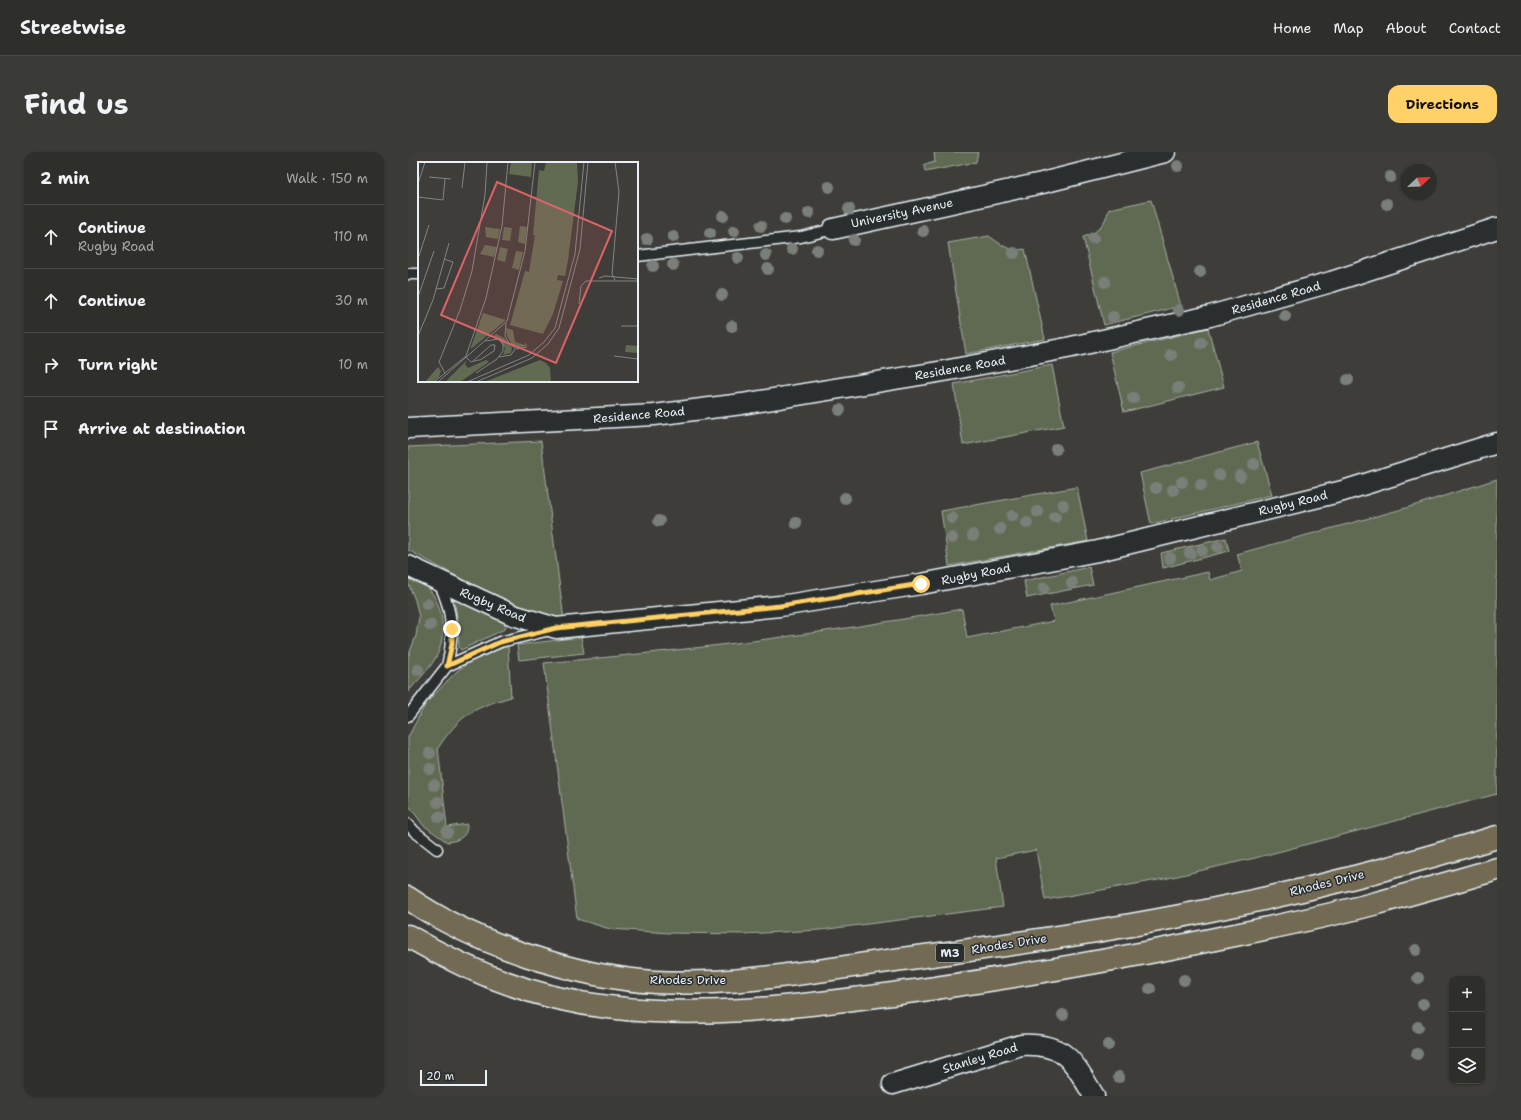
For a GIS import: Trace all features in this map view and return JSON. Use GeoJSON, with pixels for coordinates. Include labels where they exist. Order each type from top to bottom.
{"type":"FeatureCollection","features":[{"type":"Feature","properties":{"kind":"highway","name":"Rhodes Drive"},"geometry":{"type":"LineString","coordinates":[[408,898],[421,907],[472,933],[524,954],[581,972],[654,982],[703,982],[760,978],[1012,945],[1231,906],[1366,873],[1497,837]]}},
{"type":"Feature","properties":{"kind":"highway"},"geometry":{"type":"LineString","coordinates":[[408,936],[428,948],[481,973],[520,988],[562,999],[606,1007],[662,1012],[747,1010],[850,999],[1014,977],[1094,964],[1278,926],[1364,906],[1497,869]]}},
{"type":"Feature","properties":{"kind":"street","name":"University Avenue"},"geometry":{"type":"LineString","coordinates":[[833,228],[1042,183],[1165,152]]}},
{"type":"Feature","properties":{"kind":"street","name":"Residence Road"},"geometry":{"type":"LineString","coordinates":[[408,428],[654,415],[742,404],[944,371],[1067,348],[1210,316],[1331,282],[1497,228]]}},
{"type":"Feature","properties":{"kind":"street","name":"Rugby Road"},"geometry":{"type":"LineString","coordinates":[[408,566],[513,615],[556,628],[780,606],[921,584],[1098,551],[1343,491],[1497,443]]}},
{"type":"Feature","properties":{"kind":"street","name":"Stanley Road"},"geometry":{"type":"LineString","coordinates":[[893,1084],[1021,1045],[1035,1044],[1047,1046],[1066,1056],[1075,1065],[1094,1096]]}},
{"type":"Feature","properties":{"kind":"lane","name":"University Avenue"},"geometry":{"type":"LineString","coordinates":[[638,256],[800,237],[833,228]]}},
{"type":"Feature","properties":{"kind":"lane"},"geometry":{"type":"LineString","coordinates":[[408,716],[447,666],[452,644],[452,629],[446,597],[438,580]]}},
{"type":"Feature","properties":{"kind":"lane"},"geometry":{"type":"LineString","coordinates":[[447,666],[500,642],[556,628]]}},
{"type":"Feature","properties":{"kind":"lane"},"geometry":{"type":"LineString","coordinates":[[408,824],[414,831],[437,849]]}},
{"type":"Feature","properties":{"kind":"green space"},"geometry":{"type":"Polygon","coordinates":[[[934,152],[978,152],[976,162],[925,172],[924,165],[935,162],[934,152]]]}},
{"type":"Feature","properties":{"kind":"green space"},"geometry":{"type":"Polygon","coordinates":[[[1151,200],[1181,306],[1104,325],[1083,237],[1093,233],[1100,227],[1109,209],[1151,200]]]}},
{"type":"Feature","properties":{"kind":"green space"},"geometry":{"type":"Polygon","coordinates":[[[989,236],[1010,249],[1025,249],[1045,339],[966,354],[948,243],[989,236]]]}},
{"type":"Feature","properties":{"kind":"green space"},"geometry":{"type":"Polygon","coordinates":[[[1208,328],[1224,387],[1124,412],[1110,352],[1208,328]]]}},
{"type":"Feature","properties":{"kind":"green space"},"geometry":{"type":"Polygon","coordinates":[[[1052,365],[1064,426],[963,445],[954,384],[1052,365]]]}},
{"type":"Feature","properties":{"kind":"green space"},"geometry":{"type":"Polygon","coordinates":[[[541,441],[564,620],[519,610],[408,550],[408,447],[541,441]]]}},
{"type":"Feature","properties":{"kind":"green space"},"geometry":{"type":"Polygon","coordinates":[[[1257,442],[1272,495],[1151,524],[1140,473],[1257,442]]]}},
{"type":"Feature","properties":{"kind":"green space"},"geometry":{"type":"Polygon","coordinates":[[[1497,479],[1497,794],[1255,858],[1164,879],[1045,900],[1036,850],[996,858],[1003,907],[820,930],[744,934],[669,933],[610,929],[577,919],[544,663],[753,641],[962,609],[967,638],[1054,621],[1050,606],[1208,572],[1210,580],[1242,571],[1237,554],[1406,508],[1497,479]]]}},
{"type":"Feature","properties":{"kind":"green space"},"geometry":{"type":"Polygon","coordinates":[[[1077,487],[1088,541],[949,566],[941,511],[1077,487]]]}},
{"type":"Feature","properties":{"kind":"green space"},"geometry":{"type":"Polygon","coordinates":[[[1226,538],[1229,551],[1163,568],[1161,553],[1226,538]]]}},
{"type":"Feature","properties":{"kind":"green space"},"geometry":{"type":"Polygon","coordinates":[[[1089,567],[1093,585],[1027,598],[1024,581],[1089,567]]]}},
{"type":"Feature","properties":{"kind":"green space"},"geometry":{"type":"Polygon","coordinates":[[[408,572],[421,581],[431,592],[440,610],[443,631],[442,641],[435,659],[426,672],[408,692],[408,657],[416,636],[419,617],[415,600],[408,583],[408,572]]]}},
{"type":"Feature","properties":{"kind":"green space"},"geometry":{"type":"Polygon","coordinates":[[[451,594],[497,617],[506,626],[505,629],[461,650],[459,648],[458,622],[455,605],[451,594]]]}},
{"type":"Feature","properties":{"kind":"green space"},"geometry":{"type":"Polygon","coordinates":[[[581,637],[584,653],[519,660],[517,645],[581,637]]]}},
{"type":"Feature","properties":{"kind":"green space"},"geometry":{"type":"Polygon","coordinates":[[[508,646],[511,697],[477,709],[469,714],[454,727],[438,748],[447,827],[467,824],[466,832],[462,838],[447,842],[423,825],[408,804],[408,737],[426,703],[457,671],[471,661],[508,646]]]}},
{"type":"Feature","properties":{"kind":"route"},"geometry":{"type":"LineString","coordinates":[[452,629],[452,644],[447,666],[500,642],[556,628],[572,628],[655,618],[780,606],[921,584]]}}]}
